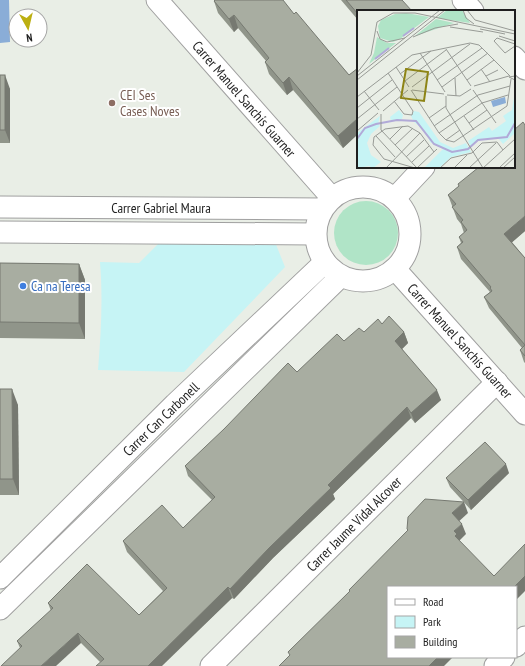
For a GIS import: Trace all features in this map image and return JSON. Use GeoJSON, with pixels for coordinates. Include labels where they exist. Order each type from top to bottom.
{"type":"FeatureCollection","features":[{"type":"Feature","properties":{"kind":"street","name":"Carrer Manuel Sanchís Guarner"},"geometry":{"type":"LineString","coordinates":[[157,0],[327,203]]}},
{"type":"Feature","properties":{"kind":"street"},"geometry":{"type":"LineString","coordinates":[[464,0],[472,10]]}},
{"type":"Feature","properties":{"kind":"street"},"geometry":{"type":"LineString","coordinates":[[394,198],[423,168]]}},
{"type":"Feature","properties":{"kind":"street"},"geometry":{"type":"LineString","coordinates":[[356,186],[370,187],[383,191],[394,198],[404,210],[410,225],[410,241],[405,256],[395,269],[383,277],[369,281],[355,280],[341,276],[332,270],[317,249],[315,234],[317,221],[327,203],[343,190],[356,186]]}},
{"type":"Feature","properties":{"kind":"street","name":"Carrer Gabriel Maura"},"geometry":{"type":"LineString","coordinates":[[0,207],[327,203]]}},
{"type":"Feature","properties":{"kind":"street","name":"Carrer Gabriel Maura"},"geometry":{"type":"LineString","coordinates":[[0,232],[315,234]]}},
{"type":"Feature","properties":{"kind":"street","name":"Carrer Can Carbonell"},"geometry":{"type":"LineString","coordinates":[[0,578],[175,404],[325,262]]}},
{"type":"Feature","properties":{"kind":"street","name":"Carrer Manuel Sanchís Guarner"},"geometry":{"type":"LineString","coordinates":[[395,269],[498,382],[525,414]]}},
{"type":"Feature","properties":{"kind":"street"},"geometry":{"type":"LineString","coordinates":[[0,609],[341,276]]}},
{"type":"Feature","properties":{"kind":"street","name":"Carrer Jaume Vidal Alcover"},"geometry":{"type":"LineString","coordinates":[[211,666],[498,382]]}},
{"type":"Feature","properties":{"kind":"street"},"geometry":{"type":"LineString","coordinates":[[517,645],[525,637]]}},
{"type":"Feature","properties":{"kind":"street"},"geometry":{"type":"LineString","coordinates":[[495,666],[503,658]]}},
{"type":"Feature","properties":{"kind":"green space"},"geometry":{"type":"Polygon","coordinates":[[[366,201],[384,207],[392,215],[398,233],[392,251],[384,259],[366,265],[348,259],[340,251],[334,233],[340,215],[348,207],[366,201]]]}},
{"type":"Feature","properties":{"kind":"green space"},"geometry":{"type":"Polygon","coordinates":[[[275,242],[285,267],[184,372],[98,370],[101,316],[100,262],[139,263],[159,243],[275,242]]]}},
{"type":"Feature","properties":{"kind":"shaded area"},"geometry":{"type":"Polygon","coordinates":[[[0,0],[9,0],[8,42],[0,43],[0,0]]]}},
{"type":"Feature","properties":{"kind":"building"},"geometry":{"type":"Polygon","coordinates":[[[283,0],[294,14],[296,12],[349,75],[357,69],[357,119],[338,136],[289,77],[283,83],[265,62],[269,58],[234,15],[229,19],[214,1],[283,0]]]}},
{"type":"Feature","properties":{"kind":"building"},"geometry":{"type":"Polygon","coordinates":[[[346,0],[402,0],[411,10],[357,10],[357,13],[346,0]]]}},
{"type":"Feature","properties":{"kind":"building"},"geometry":{"type":"Polygon","coordinates":[[[0,75],[5,75],[5,130],[0,130],[0,75]]]}},
{"type":"Feature","properties":{"kind":"building"},"geometry":{"type":"Polygon","coordinates":[[[523,122],[525,125],[525,216],[504,234],[525,258],[525,345],[484,297],[492,291],[490,288],[491,287],[457,247],[463,242],[459,237],[467,230],[461,222],[463,220],[452,207],[456,204],[448,195],[459,186],[458,184],[478,168],[515,168],[515,129],[523,122]]]}},
{"type":"Feature","properties":{"kind":"building"},"geometry":{"type":"Polygon","coordinates":[[[0,263],[79,264],[79,323],[0,322],[0,263]]]}},
{"type":"Feature","properties":{"kind":"building"},"geometry":{"type":"Polygon","coordinates":[[[389,316],[404,332],[395,341],[437,390],[411,413],[407,407],[328,485],[331,488],[269,548],[230,589],[228,587],[148,666],[96,666],[104,659],[78,633],[41,666],[1,666],[22,646],[17,641],[53,608],[48,603],[87,564],[139,615],[167,588],[123,541],[162,505],[183,528],[215,497],[185,466],[224,429],[288,363],[297,372],[337,334],[344,341],[359,328],[364,332],[378,319],[382,324],[389,316]]]}},
{"type":"Feature","properties":{"kind":"building"},"geometry":{"type":"Polygon","coordinates":[[[525,345],[525,356],[520,350],[525,345]]]}},
{"type":"Feature","properties":{"kind":"building"},"geometry":{"type":"Polygon","coordinates":[[[0,389],[12,389],[13,479],[0,479],[0,389]]]}},
{"type":"Feature","properties":{"kind":"building"},"geometry":{"type":"Polygon","coordinates":[[[485,442],[506,464],[468,500],[446,478],[485,442]]]}},
{"type":"Feature","properties":{"kind":"building"},"geometry":{"type":"Polygon","coordinates":[[[425,499],[464,502],[452,513],[462,524],[454,531],[457,534],[455,536],[494,576],[525,544],[525,576],[515,586],[387,586],[387,658],[437,658],[429,666],[279,666],[290,655],[288,652],[350,591],[349,590],[408,530],[408,517],[425,499]]]}},
{"type":"Feature","properties":{"kind":"place","name":"CEI Ses Cases Noves"},"geometry":{"type":"Point","coordinates":[112,103]}},
{"type":"Feature","properties":{"kind":"place","name":"Ca na Teresa"},"geometry":{"type":"Point","coordinates":[23,286]}}]}
